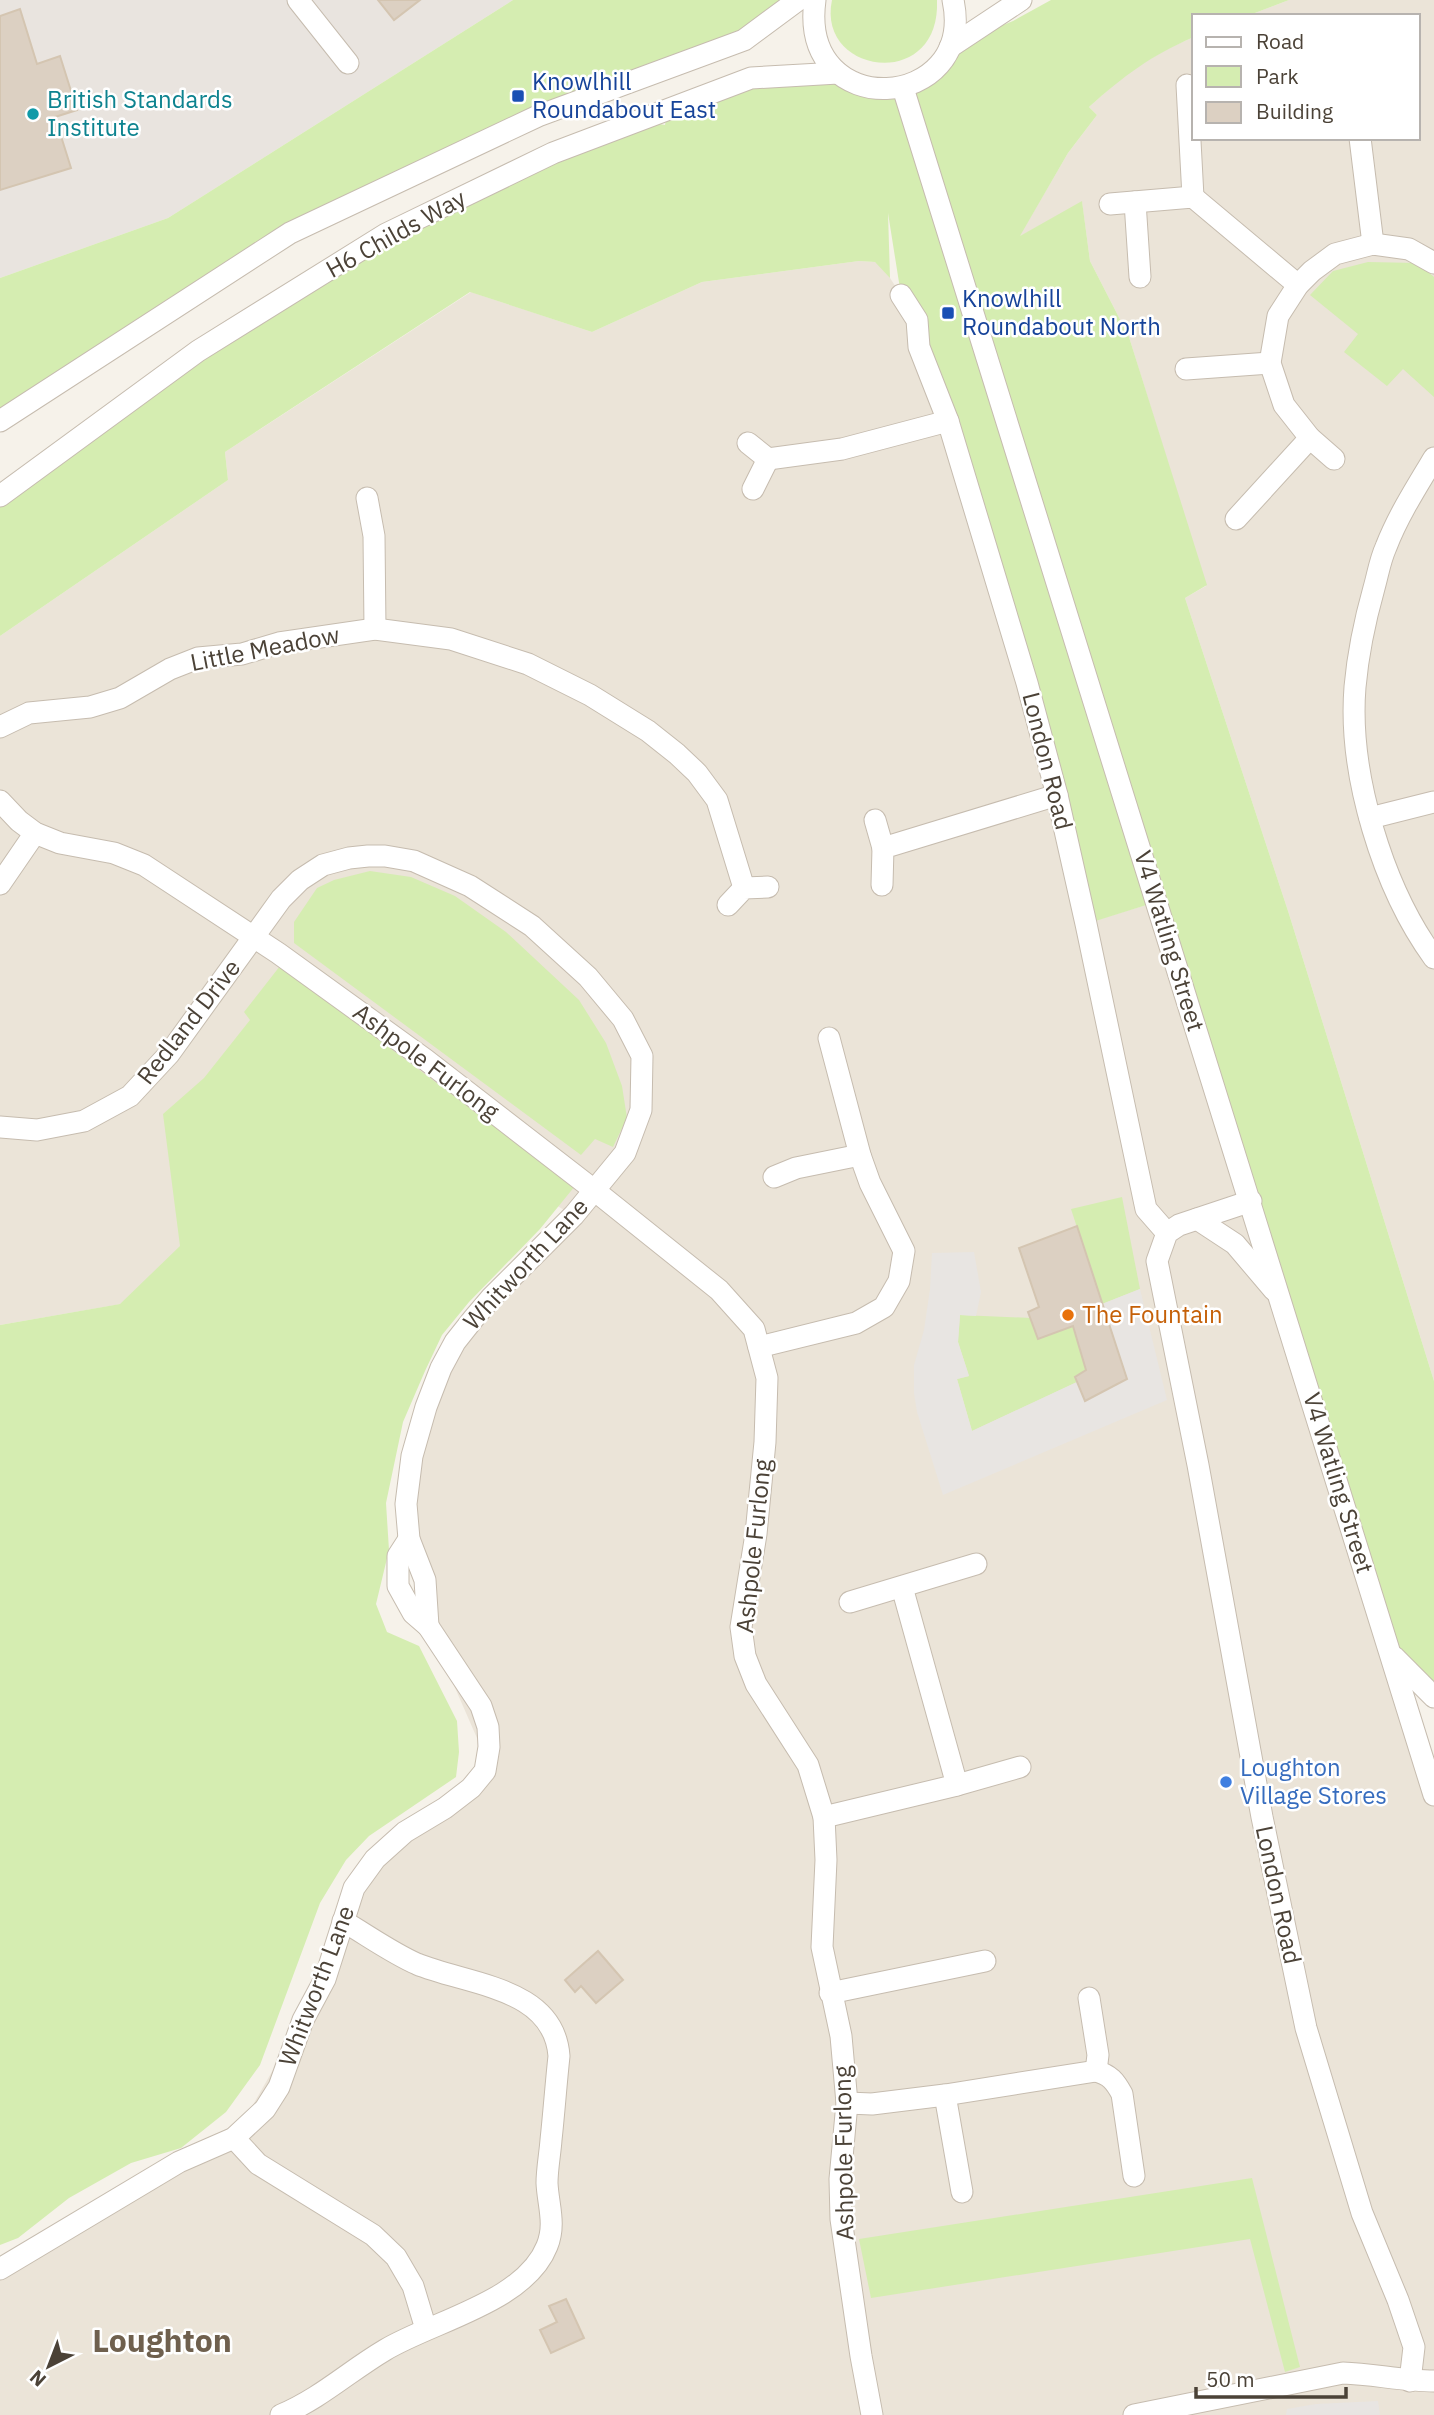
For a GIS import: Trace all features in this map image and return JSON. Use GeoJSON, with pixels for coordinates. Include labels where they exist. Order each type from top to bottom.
{"type":"FeatureCollection","features":[{"type":"Feature","properties":{"kind":"street"},"geometry":{"type":"LineString","coordinates":[[298,0],[348,63]]}},
{"type":"Feature","properties":{"kind":"street","name":"H6 Childs Way"},"geometry":{"type":"LineString","coordinates":[[2,418],[290,233],[538,116],[744,40],[798,0]]}},
{"type":"Feature","properties":{"kind":"street"},"geometry":{"type":"LineString","coordinates":[[815,0],[812,20],[816,40],[824,58],[838,73],[853,83],[880,90],[904,88],[918,82],[940,64],[950,47],[956,25],[953,0]]}},
{"type":"Feature","properties":{"kind":"street"},"geometry":{"type":"LineString","coordinates":[[950,47],[1021,0]]}},
{"type":"Feature","properties":{"kind":"street","name":"H6 Childs Way"},"geometry":{"type":"LineString","coordinates":[[0,496],[198,351],[386,234],[554,153],[751,78],[838,73]]}},
{"type":"Feature","properties":{"kind":"street"},"geometry":{"type":"LineString","coordinates":[[1187,85],[1192,129]]}},
{"type":"Feature","properties":{"kind":"street","name":"V4 Watling Street"},"geometry":{"type":"LineString","coordinates":[[904,88],[1390,1653],[1429,1761],[1434,1795]]}},
{"type":"Feature","properties":{"kind":"street"},"geometry":{"type":"LineString","coordinates":[[1193,140],[1193,197]]}},
{"type":"Feature","properties":{"kind":"street"},"geometry":{"type":"LineString","coordinates":[[1360,140],[1373,244]]}},
{"type":"Feature","properties":{"kind":"street"},"geometry":{"type":"LineString","coordinates":[[1110,204],[1193,197],[1298,285]]}},
{"type":"Feature","properties":{"kind":"street"},"geometry":{"type":"LineString","coordinates":[[1135,202],[1140,277]]}},
{"type":"Feature","properties":{"kind":"street"},"geometry":{"type":"LineString","coordinates":[[1334,458],[1310,438],[1284,405],[1270,363],[1279,316],[1298,285],[1335,254],[1373,244],[1409,248],[1434,263]]}},
{"type":"Feature","properties":{"kind":"street","name":"London Road"},"geometry":{"type":"LineString","coordinates":[[901,295],[917,320],[919,347],[947,421],[1027,683],[1057,795],[1146,1209],[1167,1233],[1157,1261],[1198,1465],[1262,1817],[1306,2028],[1363,2213],[1414,2347],[1410,2381]]}},
{"type":"Feature","properties":{"kind":"street"},"geometry":{"type":"LineString","coordinates":[[1186,369],[1270,363]]}},
{"type":"Feature","properties":{"kind":"street"},"geometry":{"type":"LineString","coordinates":[[748,443],[768,459],[842,449],[947,421]]}},
{"type":"Feature","properties":{"kind":"street"},"geometry":{"type":"LineString","coordinates":[[1236,519],[1310,438]]}},
{"type":"Feature","properties":{"kind":"street"},"geometry":{"type":"LineString","coordinates":[[1434,458],[1385,547],[1365,621],[1355,688],[1356,751],[1370,818],[1390,879],[1417,935],[1434,958]]}},
{"type":"Feature","properties":{"kind":"street"},"geometry":{"type":"LineString","coordinates":[[753,489],[768,459]]}},
{"type":"Feature","properties":{"kind":"street"},"geometry":{"type":"LineString","coordinates":[[0,479],[46,463]]}},
{"type":"Feature","properties":{"kind":"street","name":"Little Meadow"},"geometry":{"type":"LineString","coordinates":[[366,498],[374,536],[375,629]]}},
{"type":"Feature","properties":{"kind":"street","name":"Little Meadow"},"geometry":{"type":"LineString","coordinates":[[0,727],[29,713],[90,707],[120,698],[170,668],[198,658],[242,654],[279,643],[375,629],[451,639],[528,664],[590,695],[648,731],[697,773],[717,800],[744,888]]}},
{"type":"Feature","properties":{"kind":"street"},"geometry":{"type":"LineString","coordinates":[[883,848],[1057,795]]}},
{"type":"Feature","properties":{"kind":"street","name":"Ashpole Furlong"},"geometry":{"type":"LineString","coordinates":[[0,801],[35,833],[60,843],[114,853],[144,865],[255,937],[426,1060],[594,1190],[719,1290],[754,1329],[767,1378],[765,1442],[756,1534],[741,1627],[745,1656],[756,1684],[808,1765],[824,1817],[826,1860],[822,1947],[841,2036],[848,2103],[840,2179],[841,2219],[872,2415]]}},
{"type":"Feature","properties":{"kind":"street"},"geometry":{"type":"LineString","coordinates":[[1370,818],[1434,802]]}},
{"type":"Feature","properties":{"kind":"street"},"geometry":{"type":"LineString","coordinates":[[875,820],[883,848],[882,885]]}},
{"type":"Feature","properties":{"kind":"street"},"geometry":{"type":"LineString","coordinates":[[0,884],[35,833]]}},
{"type":"Feature","properties":{"kind":"street"},"geometry":{"type":"LineString","coordinates":[[255,937],[300,880],[323,865],[369,856],[414,861],[470,886],[522,918],[588,977],[622,1019],[642,1056],[641,1110],[625,1153],[594,1190]]}},
{"type":"Feature","properties":{"kind":"street"},"geometry":{"type":"LineString","coordinates":[[728,905],[744,888],[768,887]]}},
{"type":"Feature","properties":{"kind":"street","name":"Redland Drive"},"geometry":{"type":"LineString","coordinates":[[0,1127],[37,1129],[84,1121],[130,1096],[169,1054],[255,937]]}},
{"type":"Feature","properties":{"kind":"street"},"geometry":{"type":"LineString","coordinates":[[759,1347],[856,1323],[884,1307],[900,1280],[904,1251],[870,1183],[860,1155],[830,1038]]}},
{"type":"Feature","properties":{"kind":"street"},"geometry":{"type":"LineString","coordinates":[[774,1177],[796,1168],[860,1155]]}},
{"type":"Feature","properties":{"kind":"street","name":"Whitworth Lane"},"geometry":{"type":"LineString","coordinates":[[0,2269],[179,2162],[234,2138],[265,2109],[279,2087],[303,2020],[325,1979],[354,1888],[375,1859],[405,1832],[445,1808],[471,1788],[485,1771],[489,1746],[488,1727],[481,1706],[428,1626],[412,1613],[398,1586],[398,1556],[409,1539],[406,1504],[412,1456],[441,1368],[456,1342],[491,1298],[574,1215],[594,1190]]}},
{"type":"Feature","properties":{"kind":"street"},"geometry":{"type":"LineString","coordinates":[[1167,1233],[1179,1225],[1251,1201]]}},
{"type":"Feature","properties":{"kind":"street"},"geometry":{"type":"LineString","coordinates":[[1198,1219],[1236,1244],[1280,1297]]}},
{"type":"Feature","properties":{"kind":"street"},"geometry":{"type":"LineString","coordinates":[[850,1602],[976,1564]]}},
{"type":"Feature","properties":{"kind":"street"},"geometry":{"type":"LineString","coordinates":[[902,1587],[957,1785]]}},
{"type":"Feature","properties":{"kind":"street"},"geometry":{"type":"LineString","coordinates":[[1390,1653],[1434,1697]]}},
{"type":"Feature","properties":{"kind":"street"},"geometry":{"type":"LineString","coordinates":[[824,1817],[1020,1767]]}},
{"type":"Feature","properties":{"kind":"street"},"geometry":{"type":"LineString","coordinates":[[281,2415],[308,2404],[384,2351],[426,2329],[494,2300],[517,2284],[536,2264],[547,2247],[552,2226],[547,2182],[559,2056],[558,2039],[547,2019],[526,2000],[416,1963],[343,1921]]}},
{"type":"Feature","properties":{"kind":"street"},"geometry":{"type":"LineString","coordinates":[[830,1993],[985,1961]]}},
{"type":"Feature","properties":{"kind":"street"},"geometry":{"type":"LineString","coordinates":[[1089,1998],[1098,2055],[1096,2071]]}},
{"type":"Feature","properties":{"kind":"street"},"geometry":{"type":"LineString","coordinates":[[848,2103],[872,2104],[944,2095],[1096,2071],[1108,2075],[1116,2082],[1122,2094],[1135,2176]]}},
{"type":"Feature","properties":{"kind":"street"},"geometry":{"type":"LineString","coordinates":[[944,2095],[962,2192]]}},
{"type":"Feature","properties":{"kind":"street"},"geometry":{"type":"LineString","coordinates":[[234,2138],[258,2164],[373,2235],[396,2257],[413,2286],[426,2329]]}},
{"type":"Feature","properties":{"kind":"street"},"geometry":{"type":"LineString","coordinates":[[1134,2415],[1343,2373],[1371,2374],[1410,2381],[1434,2381]]}},
{"type":"Feature","properties":{"kind":"shaded area"},"geometry":{"type":"Polygon","coordinates":[[[0,0],[513,0],[168,218],[0,278],[0,0]]]}},
{"type":"Feature","properties":{"kind":"shaded area"},"geometry":{"type":"Polygon","coordinates":[[[1289,0],[1434,0],[1434,1381],[1289,914],[1185,598],[1206,586],[1129,337],[1090,261],[1082,202],[1019,237],[1068,153],[1097,115],[1089,107],[1128,72],[1192,38],[1192,140],[1420,140],[1420,14],[1252,14],[1289,0]]]}},
{"type":"Feature","properties":{"kind":"shaded area"},"geometry":{"type":"Polygon","coordinates":[[[859,261],[875,262],[883,267],[917,320],[1087,923],[1156,902],[1434,1795],[1434,2415],[0,2415],[0,2274],[234,2138],[325,1979],[375,1859],[487,1761],[428,1626],[406,1504],[441,1368],[574,1216],[251,1020],[181,1246],[121,1304],[0,1325],[0,636],[228,480],[225,452],[471,292],[592,332],[702,282],[859,261]]]}},
{"type":"Feature","properties":{"kind":"shaded area"},"geometry":{"type":"Polygon","coordinates":[[[974,1252],[981,1292],[976,1316],[960,1315],[958,1342],[969,1376],[957,1379],[972,1431],[1077,1382],[1085,1400],[1102,1304],[1140,1289],[1167,1400],[943,1495],[917,1412],[914,1365],[924,1330],[932,1253],[974,1252]]]}},
{"type":"Feature","properties":{"kind":"shaded area"},"geometry":{"type":"Polygon","coordinates":[[[1378,2401],[1380,2415],[1286,2415],[1287,2409],[1316,2404],[1378,2401]]]}},
{"type":"Feature","properties":{"kind":"green space"},"geometry":{"type":"Polygon","coordinates":[[[513,0],[798,0],[675,65],[290,233],[0,424],[0,278],[168,218],[513,0]]]}},
{"type":"Feature","properties":{"kind":"green space"},"geometry":{"type":"Polygon","coordinates":[[[832,0],[937,0],[933,29],[920,49],[901,60],[880,63],[859,57],[842,45],[832,25],[832,0]]]}},
{"type":"Feature","properties":{"kind":"green space"},"geometry":{"type":"Polygon","coordinates":[[[1051,0],[1289,0],[1252,14],[1192,14],[1192,38],[1139,67],[1089,107],[1097,115],[1068,153],[1020,236],[1082,201],[1090,261],[1129,337],[1207,585],[1185,598],[1289,914],[1434,1381],[1434,1697],[1390,1653],[1156,902],[1086,924],[1057,795],[901,295],[888,213],[890,278],[875,262],[859,261],[702,282],[592,332],[470,292],[225,452],[228,480],[0,636],[0,496],[386,234],[638,120],[665,125],[668,109],[751,78],[904,88],[950,47],[1013,21],[1051,0]]]}},
{"type":"Feature","properties":{"kind":"green space"},"geometry":{"type":"Polygon","coordinates":[[[1368,262],[1418,263],[1434,277],[1434,397],[1403,369],[1387,386],[1344,352],[1358,334],[1310,295],[1333,271],[1368,262]]]}},
{"type":"Feature","properties":{"kind":"green space"},"geometry":{"type":"Polygon","coordinates":[[[370,871],[411,877],[455,896],[506,932],[579,1000],[606,1043],[622,1086],[627,1118],[613,1147],[595,1139],[581,1155],[294,943],[294,922],[317,888],[334,880],[370,871]]]}},
{"type":"Feature","properties":{"kind":"green space"},"geometry":{"type":"Polygon","coordinates":[[[280,966],[575,1186],[540,1229],[469,1302],[442,1335],[403,1422],[386,1503],[389,1550],[376,1604],[387,1632],[419,1646],[457,1721],[459,1752],[456,1777],[369,1836],[346,1860],[320,1903],[260,2065],[226,2112],[181,2148],[131,2163],[69,2198],[18,2238],[0,2245],[0,1325],[120,1304],[180,1246],[163,1114],[204,1078],[250,1020],[244,1012],[280,966]]]}},
{"type":"Feature","properties":{"kind":"green space"},"geometry":{"type":"Polygon","coordinates":[[[1122,1197],[1140,1289],[1102,1304],[1071,1209],[1122,1197]]]}},
{"type":"Feature","properties":{"kind":"green space"},"geometry":{"type":"Polygon","coordinates":[[[960,1315],[1031,1318],[1073,1326],[1086,1370],[1075,1377],[1077,1382],[972,1431],[957,1379],[969,1376],[958,1342],[960,1315]]]}},
{"type":"Feature","properties":{"kind":"green space"},"geometry":{"type":"Polygon","coordinates":[[[1252,2178],[1300,2367],[1285,2372],[1250,2239],[871,2298],[859,2239],[1252,2178]]]}},
{"type":"Feature","properties":{"kind":"building"},"geometry":{"type":"Polygon","coordinates":[[[378,0],[420,0],[394,20],[378,0]]]}},
{"type":"Feature","properties":{"kind":"building","name":"British Standards Institute"},"geometry":{"type":"Polygon","coordinates":[[[20,9],[37,64],[60,56],[77,110],[55,117],[71,168],[0,190],[0,16],[20,9]]]}},
{"type":"Feature","properties":{"kind":"building","name":"The Fountain"},"geometry":{"type":"Polygon","coordinates":[[[1077,1226],[1127,1379],[1085,1401],[1075,1377],[1086,1370],[1073,1326],[1038,1339],[1028,1312],[1039,1307],[1019,1248],[1077,1226]]]}},
{"type":"Feature","properties":{"kind":"building"},"geometry":{"type":"Polygon","coordinates":[[[598,1951],[623,1980],[596,2003],[581,1986],[575,1992],[565,1980],[598,1951]]]}},
{"type":"Feature","properties":{"kind":"building"},"geometry":{"type":"Polygon","coordinates":[[[566,2299],[584,2338],[551,2353],[540,2330],[557,2322],[549,2306],[566,2299]]]}},
{"type":"Feature","properties":{"kind":"place","name":"Knowlhill Roundabout East"},"geometry":{"type":"Point","coordinates":[518,96]}},
{"type":"Feature","properties":{"kind":"place","name":"British Standards Institute"},"geometry":{"type":"Point","coordinates":[33,114]}},
{"type":"Feature","properties":{"kind":"place","name":"Knowlhill Roundabout North"},"geometry":{"type":"Point","coordinates":[948,313]}},
{"type":"Feature","properties":{"kind":"place","name":"The Fountain"},"geometry":{"type":"Point","coordinates":[1068,1315]}},
{"type":"Feature","properties":{"kind":"place","name":"Loughton Village Stores"},"geometry":{"type":"Point","coordinates":[1226,1782]}},
{"type":"Feature","properties":{"kind":"district","name":"Loughton"},"geometry":{"type":"Point","coordinates":[162,2341]}}]}
